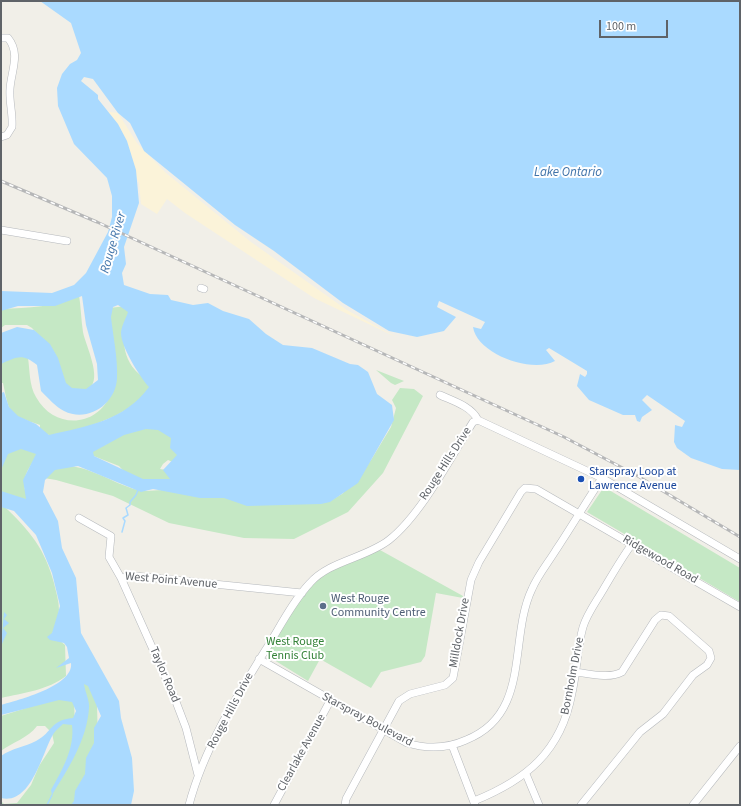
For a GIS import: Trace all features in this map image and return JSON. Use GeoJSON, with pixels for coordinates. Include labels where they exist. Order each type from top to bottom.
{"type":"FeatureCollection","features":[{"type":"Feature","properties":{"kind":"street"},"geometry":{"type":"LineString","coordinates":[[1,38],[8,38],[14,45],[15,55],[9,90],[12,127],[6,135],[1,137]]}},
{"type":"Feature","properties":{"kind":"street"},"geometry":{"type":"LineString","coordinates":[[1,230],[67,241]]}},
{"type":"Feature","properties":{"kind":"street"},"geometry":{"type":"LineString","coordinates":[[440,394],[469,408],[478,420],[602,478],[740,559]]}},
{"type":"Feature","properties":{"kind":"street","name":"Rouge Hills Drive"},"geometry":{"type":"LineString","coordinates":[[189,805],[198,776],[238,695],[259,659],[310,582],[325,572],[378,547],[402,528],[422,502],[473,422],[478,420]]}},
{"type":"Feature","properties":{"kind":"street","name":"Starspray Boulevard"},"geometry":{"type":"LineString","coordinates":[[259,659],[330,701],[407,743],[432,748],[452,745],[473,738],[496,718],[508,698],[516,673],[528,599],[532,588],[602,478]]}},
{"type":"Feature","properties":{"kind":"street","name":"Milldock Drive"},"geometry":{"type":"LineString","coordinates":[[345,805],[346,799],[399,702],[410,694],[444,685],[453,678],[466,595],[471,580],[479,562],[521,492],[525,488],[536,488],[580,513]]}},
{"type":"Feature","properties":{"kind":"street","name":"Ridgewood Road"},"geometry":{"type":"LineString","coordinates":[[580,513],[740,607]]}},
{"type":"Feature","properties":{"kind":"street","name":"West Point Avenue"},"geometry":{"type":"LineString","coordinates":[[79,518],[111,536],[109,557],[121,578],[135,576],[302,593]]}},
{"type":"Feature","properties":{"kind":"street","name":"Bornholm Drive"},"geometry":{"type":"LineString","coordinates":[[474,803],[501,790],[526,774],[549,748],[563,723],[572,694],[583,628],[588,614],[632,544]]}},
{"type":"Feature","properties":{"kind":"street","name":"Taylor Road"},"geometry":{"type":"LineString","coordinates":[[121,578],[173,694],[186,728],[198,776]]}},
{"type":"Feature","properties":{"kind":"street"},"geometry":{"type":"LineString","coordinates":[[576,672],[610,676],[617,675],[622,672],[655,620],[661,615],[669,616],[709,651],[711,658],[707,665],[694,675],[663,714],[640,732],[581,805]]}},
{"type":"Feature","properties":{"kind":"street","name":"Clearlake Avenue"},"geometry":{"type":"LineString","coordinates":[[274,805],[330,701]]}},
{"type":"Feature","properties":{"kind":"street"},"geometry":{"type":"LineString","coordinates":[[452,745],[474,803]]}},
{"type":"Feature","properties":{"kind":"street"},"geometry":{"type":"LineString","coordinates":[[693,805],[740,746]]}},
{"type":"Feature","properties":{"kind":"street"},"geometry":{"type":"LineString","coordinates":[[526,774],[539,805]]}},
{"type":"Feature","properties":{"kind":"green space"},"geometry":{"type":"Polygon","coordinates":[[[79,295],[83,332],[94,369],[94,377],[93,384],[87,389],[68,390],[47,345],[32,328],[27,325],[5,325],[1,328],[1,309],[51,304],[79,295]]]}},
{"type":"Feature","properties":{"kind":"green space"},"geometry":{"type":"Polygon","coordinates":[[[127,306],[133,308],[125,332],[124,340],[127,355],[130,363],[137,372],[153,382],[145,399],[115,416],[81,430],[52,436],[40,432],[40,425],[16,416],[12,412],[7,402],[3,383],[1,383],[1,362],[18,356],[28,358],[31,383],[36,397],[44,408],[53,415],[64,419],[75,420],[86,418],[96,413],[105,405],[111,393],[109,308],[127,306]]]}},
{"type":"Feature","properties":{"kind":"green space"},"geometry":{"type":"Polygon","coordinates":[[[376,370],[404,381],[395,385],[376,370]]]}},
{"type":"Feature","properties":{"kind":"green space"},"geometry":{"type":"Polygon","coordinates":[[[400,388],[414,389],[423,396],[383,473],[348,512],[294,539],[244,538],[169,523],[113,496],[44,478],[52,467],[63,466],[85,469],[141,491],[162,490],[330,501],[342,494],[355,481],[371,460],[391,427],[396,408],[392,400],[400,388]]]}},
{"type":"Feature","properties":{"kind":"green space"},"geometry":{"type":"Polygon","coordinates":[[[191,423],[175,463],[168,460],[160,469],[221,479],[172,483],[156,479],[135,479],[129,477],[119,466],[86,453],[135,426],[191,423]]]}},
{"type":"Feature","properties":{"kind":"green space"},"geometry":{"type":"Polygon","coordinates":[[[1,436],[37,453],[37,457],[28,470],[24,483],[27,496],[35,510],[1,494],[1,436]]]}},
{"type":"Feature","properties":{"kind":"green space"},"geometry":{"type":"Polygon","coordinates":[[[604,487],[740,568],[740,602],[587,512],[604,487]]]}},
{"type":"Feature","properties":{"kind":"green space"},"geometry":{"type":"Polygon","coordinates":[[[1,506],[5,507],[22,524],[36,541],[46,560],[54,583],[59,610],[52,634],[65,645],[66,676],[43,688],[1,698],[1,506]]]}},
{"type":"Feature","properties":{"kind":"green space","name":"West Rouge Tennis Club"},"geometry":{"type":"Polygon","coordinates":[[[380,550],[463,596],[463,598],[436,593],[425,656],[421,662],[381,672],[371,688],[320,659],[308,681],[266,655],[290,614],[311,586],[326,574],[341,566],[380,550]]]}},
{"type":"Feature","properties":{"kind":"green space"},"geometry":{"type":"Polygon","coordinates":[[[85,677],[97,704],[98,745],[75,805],[1,805],[1,801],[4,804],[17,803],[31,785],[39,766],[54,743],[52,733],[45,726],[37,726],[25,737],[1,751],[1,716],[64,696],[74,698],[75,730],[80,684],[85,677]]]}},
{"type":"Feature","properties":{"kind":"sand"},"geometry":{"type":"Polygon","coordinates":[[[102,111],[118,113],[137,143],[166,173],[251,242],[347,310],[398,338],[314,298],[185,213],[167,199],[157,214],[141,204],[139,183],[126,154],[102,111]]]}},
{"type":"Feature","properties":{"kind":"water","name":"Lake Ontario"},"geometry":{"type":"Polygon","coordinates":[[[40,1],[740,1],[740,470],[722,469],[691,458],[677,448],[674,442],[675,425],[682,427],[685,421],[647,395],[642,400],[652,410],[642,417],[640,422],[637,421],[635,415],[623,415],[589,400],[577,386],[580,374],[585,377],[587,371],[549,348],[546,350],[555,361],[545,364],[533,365],[507,359],[484,346],[477,337],[473,327],[481,329],[485,322],[439,301],[437,307],[456,317],[444,331],[417,337],[389,331],[343,303],[274,251],[235,225],[144,151],[130,123],[118,113],[93,79],[84,77],[81,81],[98,95],[98,99],[118,124],[127,141],[136,170],[139,203],[124,247],[126,264],[122,273],[124,285],[150,294],[168,295],[171,300],[193,305],[208,303],[223,311],[249,319],[266,334],[283,345],[312,348],[350,364],[358,365],[368,372],[377,394],[392,405],[394,420],[358,483],[330,502],[321,504],[247,506],[224,498],[200,498],[153,489],[141,492],[78,466],[55,470],[45,480],[43,492],[58,521],[62,548],[76,578],[81,633],[119,701],[121,718],[132,758],[134,791],[131,805],[71,805],[74,801],[75,791],[85,774],[86,758],[94,743],[94,728],[101,716],[88,686],[84,684],[89,705],[85,731],[76,754],[52,795],[51,790],[70,750],[72,742],[72,725],[63,724],[55,732],[35,774],[21,793],[12,798],[1,798],[1,756],[42,738],[60,721],[73,718],[76,711],[72,702],[59,700],[1,715],[1,705],[44,691],[64,679],[70,671],[71,663],[56,668],[69,658],[67,647],[64,643],[50,640],[47,637],[52,633],[60,606],[52,573],[36,535],[14,511],[1,507],[1,491],[26,499],[23,480],[36,454],[21,449],[8,454],[1,470],[1,393],[4,392],[9,407],[18,416],[36,424],[49,435],[91,425],[116,415],[128,408],[149,387],[127,354],[121,331],[128,312],[118,305],[113,307],[111,317],[117,363],[117,378],[112,396],[99,409],[82,415],[64,411],[55,405],[41,391],[37,365],[32,361],[19,357],[1,364],[1,333],[17,327],[34,330],[50,344],[58,358],[66,383],[72,388],[86,389],[98,380],[97,364],[86,325],[82,296],[55,306],[18,306],[1,311],[1,291],[52,293],[74,285],[86,273],[108,232],[112,217],[112,196],[107,178],[74,144],[58,106],[57,88],[62,74],[70,64],[77,60],[81,53],[71,23],[40,1]],[[146,429],[124,435],[93,452],[94,456],[143,479],[170,479],[163,470],[177,455],[170,448],[171,438],[158,430],[146,429]]]}},
{"type":"Feature","properties":{"kind":"water"},"geometry":{"type":"Polygon","coordinates":[[[4,612],[7,615],[4,619],[9,623],[3,628],[7,633],[1,646],[4,612]]]}},
{"type":"Feature","properties":{"kind":"waterway"},"geometry":{"type":"LineString","coordinates":[[122,532],[125,521],[123,518],[128,515],[126,508],[130,505],[130,502],[138,490]]}},
{"type":"Feature","properties":{"kind":"waterway"},"geometry":{"type":"LineString","coordinates":[[47,805],[52,795]]}},
{"type":"Feature","properties":{"kind":"railway"},"geometry":{"type":"LineString","coordinates":[[1,181],[97,222],[564,437],[636,475],[740,537]]}},
{"type":"Feature","properties":{"kind":"place","name":"Starspray Loop at Lawrence Avenue"},"geometry":{"type":"Point","coordinates":[581,479]}},
{"type":"Feature","properties":{"kind":"place","name":"West Rouge Community Centre"},"geometry":{"type":"Point","coordinates":[323,606]}},
{"type":"Feature","properties":{"kind":"water label","name":"Rouge River"},"geometry":{"type":"Point","coordinates":[114,243]}}]}
